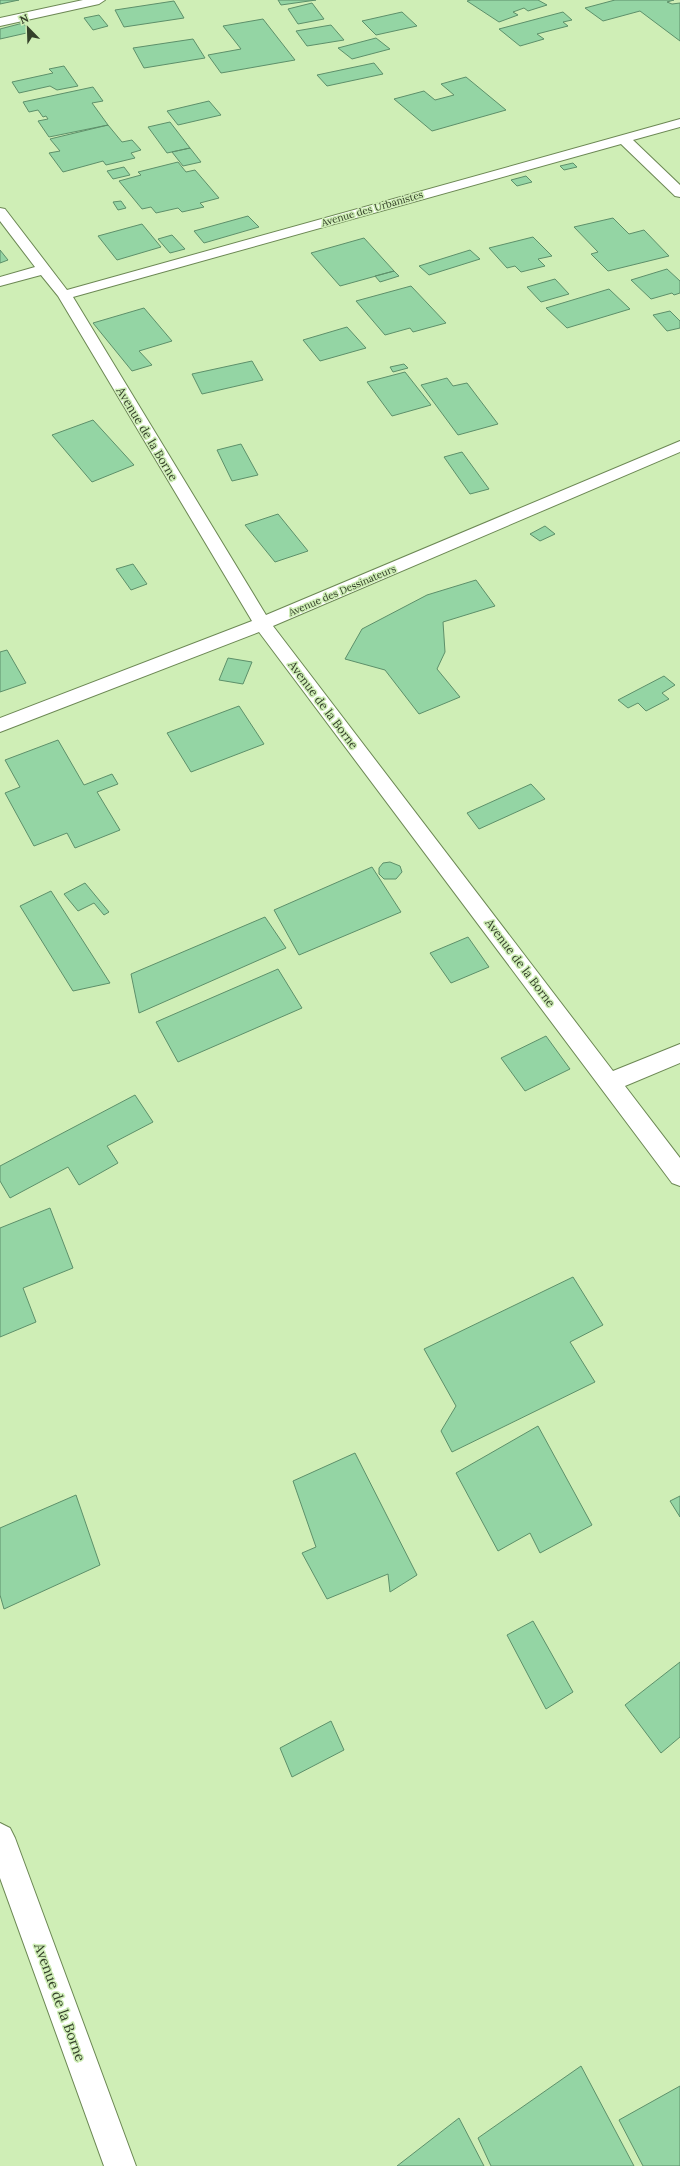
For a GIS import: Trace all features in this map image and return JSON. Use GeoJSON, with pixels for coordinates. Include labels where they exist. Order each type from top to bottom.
{"type":"FeatureCollection","features":[{"type":"Feature","properties":{"kind":"street"},"geometry":{"type":"LineString","coordinates":[[0,22],[98,0]]}},
{"type":"Feature","properties":{"kind":"street","name":"Avenue des Urbanistes"},"geometry":{"type":"LineString","coordinates":[[64,295],[680,123]]}},
{"type":"Feature","properties":{"kind":"street"},"geometry":{"type":"LineString","coordinates":[[623,138],[680,193]]}},
{"type":"Feature","properties":{"kind":"street","name":"Avenue de la Borne"},"geometry":{"type":"LineString","coordinates":[[0,212],[64,295],[262,624],[680,1176]]}},
{"type":"Feature","properties":{"kind":"street"},"geometry":{"type":"LineString","coordinates":[[0,282],[44,269]]}},
{"type":"Feature","properties":{"kind":"street","name":"Avenue des Dessinateurs"},"geometry":{"type":"LineString","coordinates":[[0,725],[262,624],[680,446]]}},
{"type":"Feature","properties":{"kind":"street"},"geometry":{"type":"LineString","coordinates":[[610,1082],[680,1053]]}},
{"type":"Feature","properties":{"kind":"street","name":"Avenue de la Borne"},"geometry":{"type":"LineString","coordinates":[[0,1838],[120,2166]]}},
{"type":"Feature","properties":{"kind":"building"},"geometry":{"type":"Polygon","coordinates":[[[0,0],[19,0],[0,4],[0,0]]]}},
{"type":"Feature","properties":{"kind":"building"},"geometry":{"type":"Polygon","coordinates":[[[278,0],[316,0],[281,5],[278,0]]]}},
{"type":"Feature","properties":{"kind":"building"},"geometry":{"type":"Polygon","coordinates":[[[538,0],[547,5],[528,11],[524,8],[513,12],[518,15],[499,22],[467,1],[538,0]]]}},
{"type":"Feature","properties":{"kind":"building"},"geometry":{"type":"Polygon","coordinates":[[[615,0],[674,0],[667,2],[672,4],[680,3],[680,41],[640,11],[603,21],[585,8],[615,0]]]}},
{"type":"Feature","properties":{"kind":"building"},"geometry":{"type":"Polygon","coordinates":[[[174,1],[184,18],[124,27],[115,10],[174,1]]]}},
{"type":"Feature","properties":{"kind":"building"},"geometry":{"type":"Polygon","coordinates":[[[312,3],[324,19],[298,24],[288,9],[312,3]]]}},
{"type":"Feature","properties":{"kind":"building"},"geometry":{"type":"Polygon","coordinates":[[[402,12],[417,26],[376,35],[362,21],[402,12]]]}},
{"type":"Feature","properties":{"kind":"building"},"geometry":{"type":"Polygon","coordinates":[[[563,12],[572,20],[563,22],[568,26],[537,34],[544,39],[520,46],[499,29],[563,12]]]}},
{"type":"Feature","properties":{"kind":"building"},"geometry":{"type":"Polygon","coordinates":[[[99,15],[108,26],[93,30],[84,18],[99,15]]]}},
{"type":"Feature","properties":{"kind":"building"},"geometry":{"type":"Polygon","coordinates":[[[263,19],[295,60],[221,73],[208,55],[241,49],[223,26],[263,19]]]}},
{"type":"Feature","properties":{"kind":"building"},"geometry":{"type":"Polygon","coordinates":[[[23,23],[31,32],[0,39],[0,29],[23,23]]]}},
{"type":"Feature","properties":{"kind":"building"},"geometry":{"type":"Polygon","coordinates":[[[331,25],[344,40],[307,46],[296,31],[331,25]]]}},
{"type":"Feature","properties":{"kind":"building"},"geometry":{"type":"Polygon","coordinates":[[[376,38],[390,49],[352,59],[338,48],[376,38]]]}},
{"type":"Feature","properties":{"kind":"building"},"geometry":{"type":"Polygon","coordinates":[[[193,39],[205,58],[144,68],[133,48],[193,39]]]}},
{"type":"Feature","properties":{"kind":"building"},"geometry":{"type":"Polygon","coordinates":[[[374,63],[383,74],[327,86],[317,75],[374,63]]]}},
{"type":"Feature","properties":{"kind":"building"},"geometry":{"type":"Polygon","coordinates":[[[64,66],[78,86],[57,90],[50,86],[19,93],[12,82],[53,73],[49,69],[64,66]]]}},
{"type":"Feature","properties":{"kind":"building"},"geometry":{"type":"Polygon","coordinates":[[[466,77],[506,110],[432,131],[394,99],[424,91],[435,100],[454,95],[441,84],[466,77]]]}},
{"type":"Feature","properties":{"kind":"building"},"geometry":{"type":"Polygon","coordinates":[[[93,87],[103,101],[92,103],[108,125],[49,137],[38,121],[48,119],[46,116],[43,117],[38,110],[29,112],[23,102],[93,87]]]}},
{"type":"Feature","properties":{"kind":"building"},"geometry":{"type":"Polygon","coordinates":[[[209,101],[221,115],[178,125],[167,111],[209,101]]]}},
{"type":"Feature","properties":{"kind":"building"},"geometry":{"type":"Polygon","coordinates":[[[170,122],[190,148],[167,153],[148,127],[170,122]]]}},
{"type":"Feature","properties":{"kind":"building"},"geometry":{"type":"Polygon","coordinates":[[[108,125],[122,142],[132,140],[141,150],[131,153],[135,158],[106,165],[103,161],[63,172],[49,153],[60,151],[50,139],[108,125]]]}},
{"type":"Feature","properties":{"kind":"building"},"geometry":{"type":"Polygon","coordinates":[[[190,148],[201,162],[183,166],[172,152],[190,148]]]}},
{"type":"Feature","properties":{"kind":"building"},"geometry":{"type":"Polygon","coordinates":[[[178,162],[186,172],[195,170],[219,198],[200,203],[204,207],[182,212],[178,208],[156,213],[151,207],[142,209],[119,181],[141,175],[138,172],[178,162]]]}},
{"type":"Feature","properties":{"kind":"building"},"geometry":{"type":"Polygon","coordinates":[[[573,163],[577,167],[564,170],[560,166],[573,163]]]}},
{"type":"Feature","properties":{"kind":"building"},"geometry":{"type":"Polygon","coordinates":[[[124,167],[130,175],[113,179],[107,171],[124,167]]]}},
{"type":"Feature","properties":{"kind":"building"},"geometry":{"type":"Polygon","coordinates":[[[526,176],[532,182],[517,186],[511,180],[526,176]]]}},
{"type":"Feature","properties":{"kind":"building"},"geometry":{"type":"Polygon","coordinates":[[[121,201],[126,208],[118,210],[113,202],[121,201]]]}},
{"type":"Feature","properties":{"kind":"building"},"geometry":{"type":"Polygon","coordinates":[[[248,216],[259,227],[204,243],[194,231],[248,216]]]}},
{"type":"Feature","properties":{"kind":"building"},"geometry":{"type":"Polygon","coordinates":[[[613,218],[629,234],[644,230],[669,256],[608,271],[591,254],[598,252],[574,227],[613,218]]]}},
{"type":"Feature","properties":{"kind":"building"},"geometry":{"type":"Polygon","coordinates":[[[142,224],[161,247],[117,260],[98,236],[142,224]]]}},
{"type":"Feature","properties":{"kind":"building"},"geometry":{"type":"Polygon","coordinates":[[[172,235],[185,249],[170,253],[158,239],[172,235]]]}},
{"type":"Feature","properties":{"kind":"building"},"geometry":{"type":"Polygon","coordinates":[[[533,237],[552,256],[538,259],[545,266],[521,272],[515,266],[507,268],[489,248],[533,237]]]}},
{"type":"Feature","properties":{"kind":"building"},"geometry":{"type":"Polygon","coordinates":[[[364,238],[394,271],[340,286],[311,253],[364,238]]]}},
{"type":"Feature","properties":{"kind":"building"},"geometry":{"type":"Polygon","coordinates":[[[0,250],[8,260],[0,263],[0,250]]]}},
{"type":"Feature","properties":{"kind":"building"},"geometry":{"type":"Polygon","coordinates":[[[470,250],[480,259],[429,275],[419,266],[470,250]]]}},
{"type":"Feature","properties":{"kind":"building"},"geometry":{"type":"Polygon","coordinates":[[[667,269],[680,281],[680,293],[674,295],[672,293],[651,299],[631,280],[667,269]]]}},
{"type":"Feature","properties":{"kind":"building"},"geometry":{"type":"Polygon","coordinates":[[[394,271],[399,276],[380,282],[375,276],[394,271]]]}},
{"type":"Feature","properties":{"kind":"building"},"geometry":{"type":"Polygon","coordinates":[[[555,279],[569,294],[541,302],[527,287],[555,279]]]}},
{"type":"Feature","properties":{"kind":"building"},"geometry":{"type":"Polygon","coordinates":[[[411,286],[446,323],[413,332],[410,328],[385,335],[356,301],[411,286]]]}},
{"type":"Feature","properties":{"kind":"building"},"geometry":{"type":"Polygon","coordinates":[[[609,289],[630,309],[567,328],[546,308],[609,289]]]}},
{"type":"Feature","properties":{"kind":"building"},"geometry":{"type":"Polygon","coordinates":[[[144,308],[172,341],[139,351],[152,365],[132,371],[93,323],[144,308]]]}},
{"type":"Feature","properties":{"kind":"building"},"geometry":{"type":"Polygon","coordinates":[[[670,311],[680,321],[680,328],[667,331],[653,315],[670,311]]]}},
{"type":"Feature","properties":{"kind":"building"},"geometry":{"type":"Polygon","coordinates":[[[347,327],[366,348],[320,361],[303,340],[347,327]]]}},
{"type":"Feature","properties":{"kind":"building"},"geometry":{"type":"Polygon","coordinates":[[[252,361],[263,380],[202,394],[192,374],[252,361]]]}},
{"type":"Feature","properties":{"kind":"building"},"geometry":{"type":"Polygon","coordinates":[[[404,364],[408,368],[393,372],[390,367],[404,364]]]}},
{"type":"Feature","properties":{"kind":"building"},"geometry":{"type":"Polygon","coordinates":[[[405,372],[431,405],[392,416],[367,382],[405,372]]]}},
{"type":"Feature","properties":{"kind":"building"},"geometry":{"type":"Polygon","coordinates":[[[447,378],[453,386],[467,383],[498,424],[458,435],[421,385],[447,378]]]}},
{"type":"Feature","properties":{"kind":"building"},"geometry":{"type":"Polygon","coordinates":[[[93,420],[134,465],[92,482],[52,435],[93,420]]]}},
{"type":"Feature","properties":{"kind":"building"},"geometry":{"type":"Polygon","coordinates":[[[241,444],[258,475],[232,481],[217,450],[241,444]]]}},
{"type":"Feature","properties":{"kind":"building"},"geometry":{"type":"Polygon","coordinates":[[[462,452],[489,489],[470,494],[444,457],[462,452]]]}},
{"type":"Feature","properties":{"kind":"building"},"geometry":{"type":"Polygon","coordinates":[[[278,514],[308,551],[275,562],[245,525],[278,514]]]}},
{"type":"Feature","properties":{"kind":"building"},"geometry":{"type":"Polygon","coordinates":[[[545,526],[555,534],[540,541],[530,534],[545,526]]]}},
{"type":"Feature","properties":{"kind":"building"},"geometry":{"type":"Polygon","coordinates":[[[133,564],[147,584],[131,590],[116,569],[133,564]]]}},
{"type":"Feature","properties":{"kind":"building"},"geometry":{"type":"Polygon","coordinates":[[[476,580],[495,606],[443,622],[445,652],[437,669],[460,697],[419,714],[385,670],[345,659],[362,629],[427,595],[476,580]]]}},
{"type":"Feature","properties":{"kind":"building"},"geometry":{"type":"Polygon","coordinates":[[[7,650],[26,683],[0,692],[0,652],[7,650]]]}},
{"type":"Feature","properties":{"kind":"building"},"geometry":{"type":"Polygon","coordinates":[[[228,658],[252,662],[243,684],[219,680],[228,658]]]}},
{"type":"Feature","properties":{"kind":"building"},"geometry":{"type":"Polygon","coordinates":[[[664,676],[675,685],[662,693],[669,699],[646,711],[638,703],[628,708],[618,700],[664,676]]]}},
{"type":"Feature","properties":{"kind":"building"},"geometry":{"type":"Polygon","coordinates":[[[239,706],[264,744],[191,772],[167,733],[239,706]]]}},
{"type":"Feature","properties":{"kind":"building"},"geometry":{"type":"Polygon","coordinates":[[[58,740],[84,785],[112,774],[118,784],[97,792],[120,830],[75,848],[67,833],[34,846],[5,793],[20,787],[5,760],[58,740]]]}},
{"type":"Feature","properties":{"kind":"building"},"geometry":{"type":"Polygon","coordinates":[[[531,784],[545,799],[479,829],[467,813],[531,784]]]}},
{"type":"Feature","properties":{"kind":"building"},"geometry":{"type":"Polygon","coordinates":[[[390,862],[400,866],[402,872],[396,879],[384,879],[379,874],[379,868],[383,863],[390,862]]]}},
{"type":"Feature","properties":{"kind":"building"},"geometry":{"type":"Polygon","coordinates":[[[372,867],[401,912],[299,955],[274,910],[372,867]]]}},
{"type":"Feature","properties":{"kind":"building"},"geometry":{"type":"Polygon","coordinates":[[[85,883],[109,912],[104,915],[94,903],[78,911],[64,894],[85,883]]]}},
{"type":"Feature","properties":{"kind":"building"},"geometry":{"type":"Polygon","coordinates":[[[51,891],[110,983],[73,991],[20,906],[51,891]]]}},
{"type":"Feature","properties":{"kind":"building"},"geometry":{"type":"Polygon","coordinates":[[[265,917],[286,948],[139,1013],[131,974],[265,917]]]}},
{"type":"Feature","properties":{"kind":"building"},"geometry":{"type":"Polygon","coordinates":[[[468,937],[489,967],[451,983],[430,953],[468,937]]]}},
{"type":"Feature","properties":{"kind":"building"},"geometry":{"type":"Polygon","coordinates":[[[278,969],[302,1008],[178,1062],[156,1022],[278,969]]]}},
{"type":"Feature","properties":{"kind":"building"},"geometry":{"type":"Polygon","coordinates":[[[546,1036],[570,1069],[525,1091],[501,1058],[546,1036]]]}},
{"type":"Feature","properties":{"kind":"building"},"geometry":{"type":"Polygon","coordinates":[[[135,1095],[153,1122],[107,1146],[118,1163],[79,1185],[68,1167],[10,1198],[0,1181],[0,1166],[135,1095]]]}},
{"type":"Feature","properties":{"kind":"building"},"geometry":{"type":"Polygon","coordinates":[[[50,1208],[73,1268],[23,1288],[36,1322],[0,1337],[0,1228],[50,1208]]]}},
{"type":"Feature","properties":{"kind":"building"},"geometry":{"type":"Polygon","coordinates":[[[573,1277],[603,1325],[570,1342],[595,1382],[452,1452],[441,1431],[456,1406],[424,1349],[573,1277]]]}},
{"type":"Feature","properties":{"kind":"building"},"geometry":{"type":"Polygon","coordinates":[[[538,1426],[592,1525],[540,1553],[530,1533],[498,1551],[456,1473],[538,1426]]]}},
{"type":"Feature","properties":{"kind":"building"},"geometry":{"type":"Polygon","coordinates":[[[355,1453],[417,1575],[390,1592],[388,1574],[327,1599],[302,1553],[316,1547],[293,1481],[355,1453]]]}},
{"type":"Feature","properties":{"kind":"building"},"geometry":{"type":"Polygon","coordinates":[[[76,1495],[100,1565],[4,1609],[0,1595],[0,1528],[76,1495]]]}},
{"type":"Feature","properties":{"kind":"building"},"geometry":{"type":"Polygon","coordinates":[[[680,1496],[680,1517],[670,1501],[680,1496]]]}},
{"type":"Feature","properties":{"kind":"building"},"geometry":{"type":"Polygon","coordinates":[[[533,1621],[573,1692],[546,1709],[507,1635],[533,1621]]]}},
{"type":"Feature","properties":{"kind":"building"},"geometry":{"type":"Polygon","coordinates":[[[680,1662],[680,1737],[661,1753],[625,1705],[680,1662]]]}},
{"type":"Feature","properties":{"kind":"building"},"geometry":{"type":"Polygon","coordinates":[[[331,1721],[344,1750],[292,1777],[280,1748],[331,1721]]]}},
{"type":"Feature","properties":{"kind":"building"},"geometry":{"type":"Polygon","coordinates":[[[581,2066],[634,2166],[491,2166],[478,2138],[581,2066]]]}},
{"type":"Feature","properties":{"kind":"building"},"geometry":{"type":"Polygon","coordinates":[[[680,2086],[680,2166],[643,2166],[619,2120],[680,2086]]]}},
{"type":"Feature","properties":{"kind":"building"},"geometry":{"type":"Polygon","coordinates":[[[459,2118],[484,2166],[397,2166],[459,2118]]]}}]}
